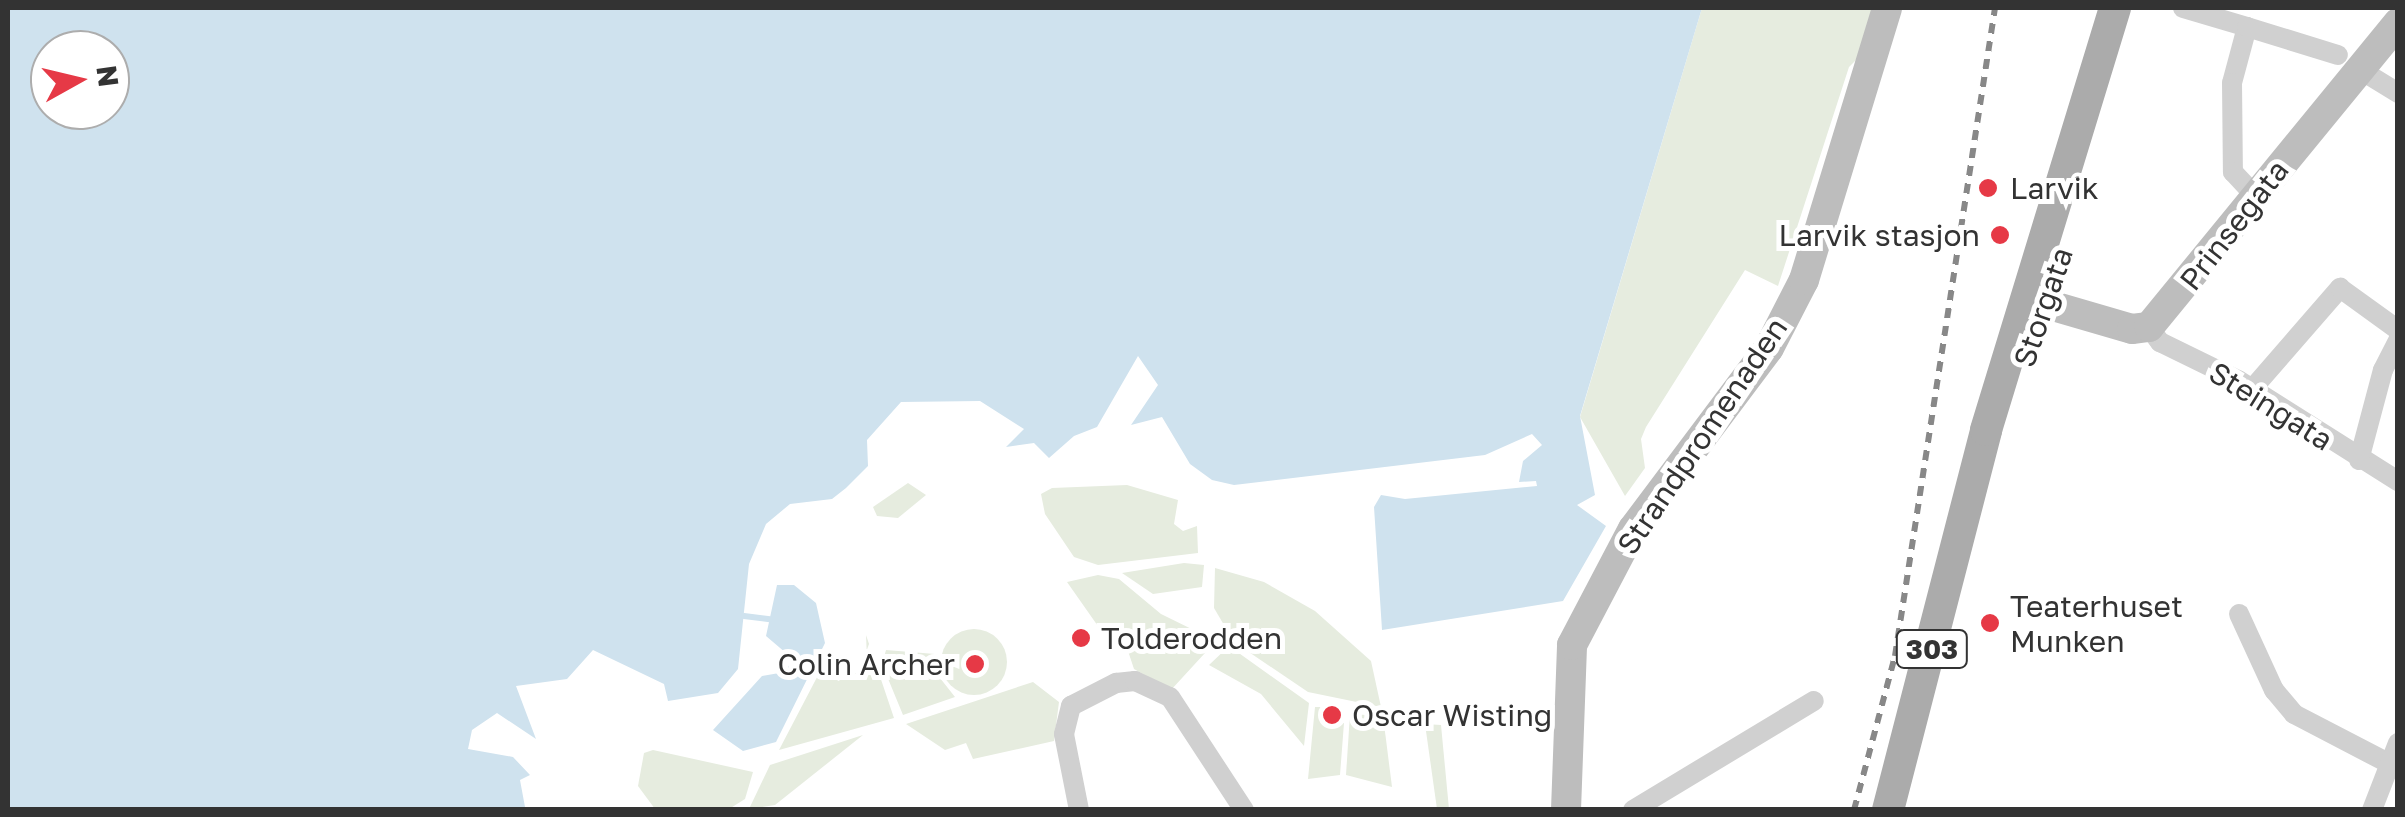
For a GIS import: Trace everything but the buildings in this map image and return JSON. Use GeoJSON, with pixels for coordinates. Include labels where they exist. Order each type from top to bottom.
{"type":"FeatureCollection","features":[{"type":"Feature","properties":{"kind":"main road","name":"Strandpromenaden"},"geometry":{"type":"LineString","coordinates":[[1566,810],[1564,717],[1572,645],[1634,529],[1769,348],[1804,280],[1887,8]]}},
{"type":"Feature","properties":{"kind":"main road","name":"Storgata"},"geometry":{"type":"LineString","coordinates":[[2037,301],[2115,8]]}},
{"type":"Feature","properties":{"kind":"main road","name":"Storgata"},"geometry":{"type":"LineString","coordinates":[[1888,810],[1975,488],[2136,8]]}},
{"type":"Feature","properties":{"kind":"main road","name":"Prinsegata"},"geometry":{"type":"LineString","coordinates":[[2149,327],[2256,197],[2349,62],[2398,23]]}},
{"type":"Feature","properties":{"kind":"main road"},"geometry":{"type":"LineString","coordinates":[[2037,301],[2132,329],[2149,327]]}},
{"type":"Feature","properties":{"kind":"street"},"geometry":{"type":"LineString","coordinates":[[2182,8],[2349,62],[2398,93]]}},
{"type":"Feature","properties":{"kind":"street"},"geometry":{"type":"LineString","coordinates":[[2246,27],[2232,83],[2233,172],[2256,197]]}},
{"type":"Feature","properties":{"kind":"street"},"geometry":{"type":"LineString","coordinates":[[2252,388],[2340,288],[2398,330]]}},
{"type":"Feature","properties":{"kind":"street","name":"Steingata"},"geometry":{"type":"LineString","coordinates":[[2149,327],[2160,342],[2252,388],[2359,460],[2398,481]]}},
{"type":"Feature","properties":{"kind":"street"},"geometry":{"type":"LineString","coordinates":[[2359,460],[2382,370],[2398,340]]}},
{"type":"Feature","properties":{"kind":"street"},"geometry":{"type":"LineString","coordinates":[[2240,614],[2274,690],[2294,714],[2388,763]]}},
{"type":"Feature","properties":{"kind":"street"},"geometry":{"type":"LineString","coordinates":[[1079,810],[1064,734],[1071,706],[1116,683],[1134,682],[1170,697],[1244,810]]}},
{"type":"Feature","properties":{"kind":"street"},"geometry":{"type":"LineString","coordinates":[[1638,808],[1814,701]]}},
{"type":"Feature","properties":{"kind":"street"},"geometry":{"type":"LineString","coordinates":[[2372,810],[2398,743]]}},
{"type":"Feature","properties":{"kind":"shaded area"},"geometry":{"type":"Polygon","coordinates":[[[1702,8],[1878,8],[1861,55],[1849,67],[1778,286],[1745,270],[1646,427],[1641,439],[1645,468],[1625,496],[1580,417],[1702,8]]]}},
{"type":"Feature","properties":{"kind":"shaded area"},"geometry":{"type":"Polygon","coordinates":[[[908,483],[926,495],[898,518],[877,516],[873,507],[908,483]]]}},
{"type":"Feature","properties":{"kind":"shaded area"},"geometry":{"type":"Polygon","coordinates":[[[1127,485],[1178,500],[1174,524],[1183,531],[1197,526],[1198,553],[1098,565],[1074,557],[1045,514],[1041,494],[1052,488],[1127,485]]]}},
{"type":"Feature","properties":{"kind":"shaded area"},"geometry":{"type":"Polygon","coordinates":[[[1184,563],[1204,565],[1202,587],[1153,594],[1122,573],[1184,563]]]}},
{"type":"Feature","properties":{"kind":"shaded area"},"geometry":{"type":"Polygon","coordinates":[[[1215,568],[1264,582],[1315,611],[1371,661],[1381,707],[1308,692],[1234,642],[1214,608],[1215,568]]]}},
{"type":"Feature","properties":{"kind":"shaded area"},"geometry":{"type":"Polygon","coordinates":[[[1098,575],[1119,579],[1161,614],[1216,641],[1171,690],[1134,669],[1125,642],[1107,639],[1067,582],[1098,575]]]}},
{"type":"Feature","properties":{"kind":"shaded area"},"geometry":{"type":"Polygon","coordinates":[[[974,629],[997,639],[1007,662],[997,685],[974,695],[951,685],[941,662],[951,639],[974,629]]]}},
{"type":"Feature","properties":{"kind":"shaded area"},"geometry":{"type":"Polygon","coordinates":[[[866,635],[894,718],[779,750],[826,660],[838,681],[858,672],[867,659],[866,635]]]}},
{"type":"Feature","properties":{"kind":"shaded area"},"geometry":{"type":"Polygon","coordinates":[[[1229,646],[1309,703],[1304,746],[1261,694],[1209,665],[1229,646]]]}},
{"type":"Feature","properties":{"kind":"shaded area"},"geometry":{"type":"Polygon","coordinates":[[[886,650],[935,654],[940,678],[955,697],[903,715],[882,664],[886,650]]]}},
{"type":"Feature","properties":{"kind":"shaded area"},"geometry":{"type":"Polygon","coordinates":[[[1033,682],[1059,702],[1054,741],[973,759],[966,743],[945,750],[906,724],[1033,682]]]}},
{"type":"Feature","properties":{"kind":"shaded area"},"geometry":{"type":"Polygon","coordinates":[[[1315,707],[1321,707],[1321,722],[1344,723],[1340,775],[1308,779],[1315,707]]]}},
{"type":"Feature","properties":{"kind":"shaded area"},"geometry":{"type":"Polygon","coordinates":[[[1350,714],[1383,716],[1392,787],[1346,775],[1350,714]]]}},
{"type":"Feature","properties":{"kind":"shaded area"},"geometry":{"type":"Polygon","coordinates":[[[1425,724],[1441,725],[1449,809],[1437,809],[1425,724]]]}},
{"type":"Feature","properties":{"kind":"shaded area"},"geometry":{"type":"Polygon","coordinates":[[[863,735],[775,805],[749,809],[770,765],[863,735]]]}},
{"type":"Feature","properties":{"kind":"shaded area"},"geometry":{"type":"Polygon","coordinates":[[[653,750],[753,772],[745,799],[729,809],[655,809],[638,786],[644,753],[653,750]]]}},
{"type":"Feature","properties":{"kind":"water"},"geometry":{"type":"Polygon","coordinates":[[[8,8],[1702,8],[1580,416],[1595,495],[1577,505],[1606,526],[1563,601],[1382,630],[1374,507],[1381,495],[1405,499],[1537,486],[1536,481],[1519,482],[1523,461],[1542,445],[1532,434],[1485,455],[1234,485],[1212,480],[1190,464],[1162,417],[1131,425],[1158,385],[1138,356],[1097,427],[1074,436],[1049,458],[1034,443],[1006,447],[1024,429],[980,401],[901,402],[867,440],[868,466],[846,488],[832,499],[790,504],[766,524],[749,564],[738,669],[718,693],[668,701],[664,684],[593,650],[567,679],[516,686],[536,739],[497,713],[472,730],[468,749],[513,757],[530,775],[520,780],[525,807],[531,810],[8,809],[8,8]]]}},
{"type":"Feature","properties":{"kind":"water"},"geometry":{"type":"Polygon","coordinates":[[[777,585],[794,585],[816,603],[825,643],[776,742],[743,751],[713,730],[762,676],[785,672],[793,659],[766,636],[777,585]]]}},
{"type":"Feature","properties":{"kind":"waterway"},"geometry":{"type":"LineString","coordinates":[[744,616],[770,619]]}},
{"type":"Feature","properties":{"kind":"railway"},"geometry":{"type":"LineString","coordinates":[[1854,810],[1895,656],[1995,8]]}},
{"type":"Feature","properties":{"kind":"place","name":"Larvik"},"geometry":{"type":"Point","coordinates":[1988,188]}},
{"type":"Feature","properties":{"kind":"place","name":"Larvik stasjon"},"geometry":{"type":"Point","coordinates":[2000,235]}},
{"type":"Feature","properties":{"kind":"place","name":"Teaterhuset Munken"},"geometry":{"type":"Point","coordinates":[1990,623]}},
{"type":"Feature","properties":{"kind":"place","name":"Tolderodden"},"geometry":{"type":"Point","coordinates":[1081,638]}},
{"type":"Feature","properties":{"kind":"place","name":"Colin Archer"},"geometry":{"type":"Point","coordinates":[975,664]}},
{"type":"Feature","properties":{"kind":"place","name":"Oscar Wisting"},"geometry":{"type":"Point","coordinates":[1332,715]}}]}
